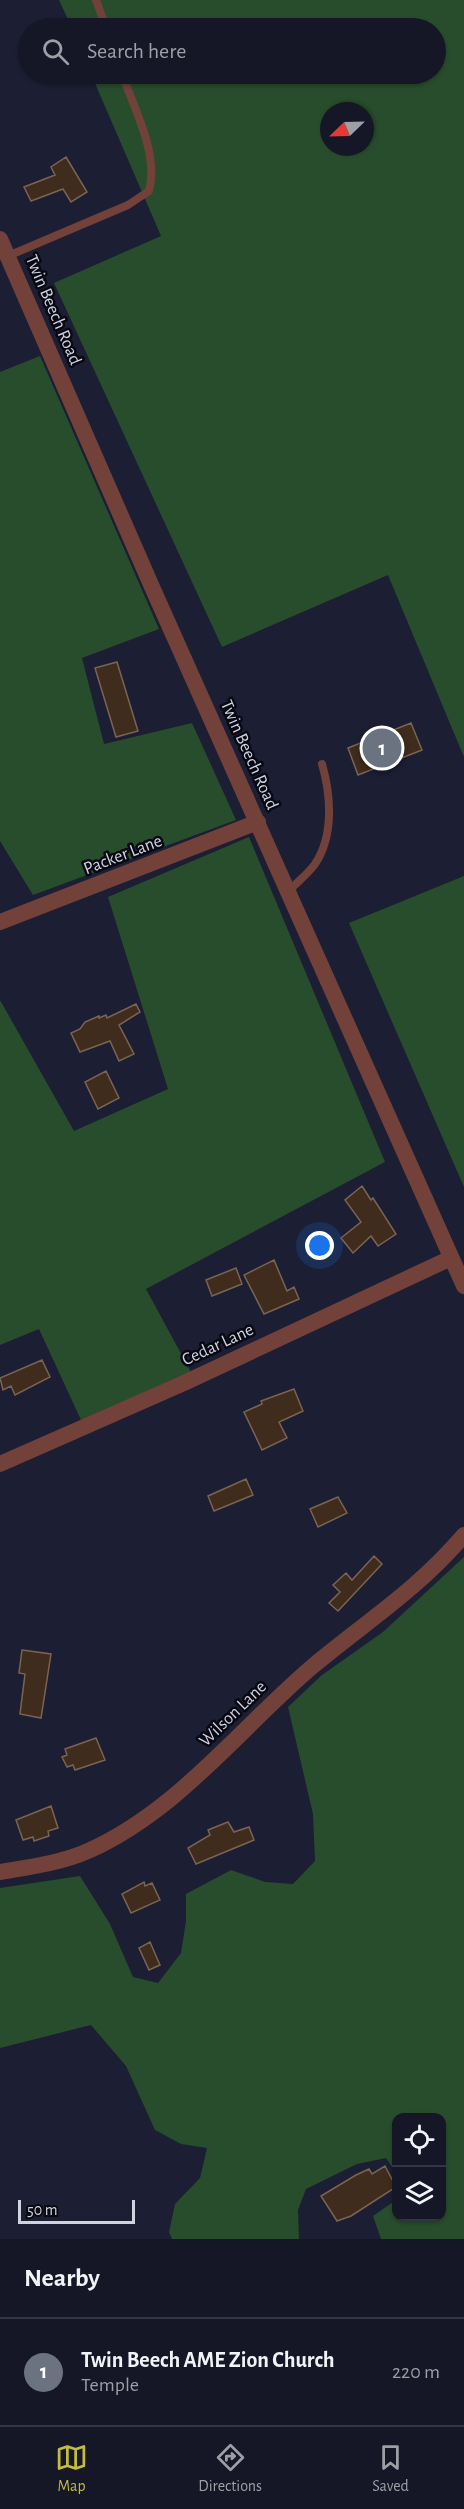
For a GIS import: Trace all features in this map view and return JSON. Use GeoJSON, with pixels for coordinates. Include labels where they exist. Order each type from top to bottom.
{"type":"FeatureCollection","features":[{"type":"Feature","properties":{"kind":"street","name":"Twin Beech Road"},"geometry":{"type":"LineString","coordinates":[[0,239],[152,587],[464,1286]]}},
{"type":"Feature","properties":{"kind":"street","name":"Packer Lane"},"geometry":{"type":"LineString","coordinates":[[0,922],[258,822]]}},
{"type":"Feature","properties":{"kind":"street","name":"Cedar Lane"},"geometry":{"type":"LineString","coordinates":[[0,1464],[184,1383],[451,1258]]}},
{"type":"Feature","properties":{"kind":"street","name":"Wilson Lane"},"geometry":{"type":"LineString","coordinates":[[0,1872],[80,1854],[137,1822],[236,1740],[273,1701],[315,1665],[403,1598],[443,1560],[464,1535]]}},
{"type":"Feature","properties":{"kind":"lane"},"geometry":{"type":"LineString","coordinates":[[96,0],[102,18]]}},
{"type":"Feature","properties":{"kind":"lane"},"geometry":{"type":"LineString","coordinates":[[8,256],[128,205],[149,191],[151,166],[126,84]]}},
{"type":"Feature","properties":{"kind":"lane"},"geometry":{"type":"LineString","coordinates":[[289,891],[314,865],[323,846],[330,801],[322,764]]}},
{"type":"Feature","properties":{"kind":"green space"},"geometry":{"type":"Polygon","coordinates":[[[59,0],[464,0],[464,757],[388,575],[222,647],[54,283],[161,236],[95,84],[446,84],[446,18],[67,18],[59,0]]]}},
{"type":"Feature","properties":{"kind":"green space"},"geometry":{"type":"Polygon","coordinates":[[[40,356],[159,629],[82,658],[104,744],[192,723],[236,820],[33,895],[0,841],[0,372],[40,356]]]}},
{"type":"Feature","properties":{"kind":"green space"},"geometry":{"type":"Polygon","coordinates":[[[249,837],[385,1162],[146,1289],[191,1372],[81,1420],[39,1329],[0,1345],[0,1000],[74,1131],[168,1089],[108,897],[249,837]]]}},
{"type":"Feature","properties":{"kind":"green space"},"geometry":{"type":"Polygon","coordinates":[[[464,876],[464,1187],[349,923],[464,876]]]}},
{"type":"Feature","properties":{"kind":"green space"},"geometry":{"type":"Polygon","coordinates":[[[464,1557],[464,2239],[381,2239],[373,2216],[392,2203],[392,2221],[446,2221],[446,2113],[392,2113],[392,2167],[386,2158],[357,2164],[306,2189],[298,2210],[299,2239],[172,2239],[169,2232],[175,2204],[200,2178],[207,2148],[181,2144],[155,2130],[126,2066],[91,2025],[0,2048],[0,1888],[80,1876],[110,1924],[133,1977],[158,1983],[181,1953],[186,1921],[186,1894],[231,1870],[265,1882],[293,1884],[315,1861],[313,1814],[288,1707],[322,1675],[383,1632],[464,1557]]]}},
{"type":"Feature","properties":{"kind":"building"},"geometry":{"type":"Polygon","coordinates":[[[66,157],[87,192],[71,202],[63,189],[31,201],[24,187],[55,175],[51,167],[66,157]]]}},
{"type":"Feature","properties":{"kind":"building"},"geometry":{"type":"Polygon","coordinates":[[[117,662],[138,731],[116,737],[95,668],[117,662]]]}},
{"type":"Feature","properties":{"kind":"building"},"geometry":{"type":"Polygon","coordinates":[[[411,723],[422,750],[358,775],[348,748],[411,723]]]}},
{"type":"Feature","properties":{"kind":"building"},"geometry":{"type":"Polygon","coordinates":[[[136,1004],[140,1012],[119,1025],[134,1054],[119,1061],[110,1041],[80,1052],[71,1033],[80,1029],[85,1022],[99,1016],[99,1018],[106,1015],[107,1018],[136,1004]]]}},
{"type":"Feature","properties":{"kind":"building"},"geometry":{"type":"Polygon","coordinates":[[[106,1071],[119,1098],[98,1109],[85,1082],[106,1071]]]}},
{"type":"Feature","properties":{"kind":"building"},"geometry":{"type":"Polygon","coordinates":[[[362,1186],[371,1200],[373,1198],[396,1234],[378,1246],[371,1236],[353,1253],[341,1238],[361,1222],[345,1200],[362,1186]]]}},
{"type":"Feature","properties":{"kind":"building"},"geometry":{"type":"Polygon","coordinates":[[[274,1260],[287,1291],[294,1287],[299,1299],[264,1314],[244,1275],[274,1260]]]}},
{"type":"Feature","properties":{"kind":"building"},"geometry":{"type":"Polygon","coordinates":[[[236,1268],[242,1284],[212,1296],[206,1280],[236,1268]]]}},
{"type":"Feature","properties":{"kind":"building"},"geometry":{"type":"Polygon","coordinates":[[[42,1360],[50,1377],[15,1395],[11,1386],[3,1390],[0,1378],[42,1360]]]}},
{"type":"Feature","properties":{"kind":"building"},"geometry":{"type":"Polygon","coordinates":[[[294,1389],[303,1411],[279,1422],[287,1438],[262,1450],[244,1412],[262,1404],[261,1401],[294,1389]]]}},
{"type":"Feature","properties":{"kind":"building"},"geometry":{"type":"Polygon","coordinates":[[[246,1479],[253,1495],[214,1511],[208,1496],[246,1479]]]}},
{"type":"Feature","properties":{"kind":"building"},"geometry":{"type":"Polygon","coordinates":[[[338,1497],[347,1513],[318,1527],[310,1509],[338,1497]]]}},
{"type":"Feature","properties":{"kind":"building"},"geometry":{"type":"Polygon","coordinates":[[[374,1556],[382,1564],[338,1611],[329,1603],[340,1592],[333,1585],[346,1573],[352,1580],[374,1556]]]}},
{"type":"Feature","properties":{"kind":"building"},"geometry":{"type":"Polygon","coordinates":[[[22,1650],[51,1654],[41,1718],[20,1714],[25,1674],[19,1673],[22,1650]]]}},
{"type":"Feature","properties":{"kind":"building"},"geometry":{"type":"Polygon","coordinates":[[[96,1738],[105,1760],[75,1770],[73,1765],[67,1767],[62,1757],[67,1755],[65,1749],[96,1738]]]}},
{"type":"Feature","properties":{"kind":"building"},"geometry":{"type":"Polygon","coordinates":[[[51,1806],[58,1828],[48,1831],[49,1836],[34,1841],[33,1837],[23,1840],[16,1820],[51,1806]]]}},
{"type":"Feature","properties":{"kind":"building"},"geometry":{"type":"Polygon","coordinates":[[[228,1822],[234,1832],[249,1827],[254,1840],[196,1864],[188,1848],[210,1835],[208,1830],[228,1822]]]}},
{"type":"Feature","properties":{"kind":"building"},"geometry":{"type":"Polygon","coordinates":[[[144,1882],[145,1886],[152,1883],[160,1900],[131,1913],[122,1894],[144,1882]]]}},
{"type":"Feature","properties":{"kind":"building"},"geometry":{"type":"Polygon","coordinates":[[[150,1942],[160,1965],[149,1970],[139,1948],[150,1942]]]}},
{"type":"Feature","properties":{"kind":"building"},"geometry":{"type":"Polygon","coordinates":[[[385,2166],[392,2179],[392,2190],[351,2216],[337,2221],[321,2196],[369,2169],[372,2174],[385,2166]]]}},
{"type":"Feature","properties":{"kind":"place","name":"Twin Beech AME Zion Church"},"geometry":{"type":"Point","coordinates":[382,748]}}]}
